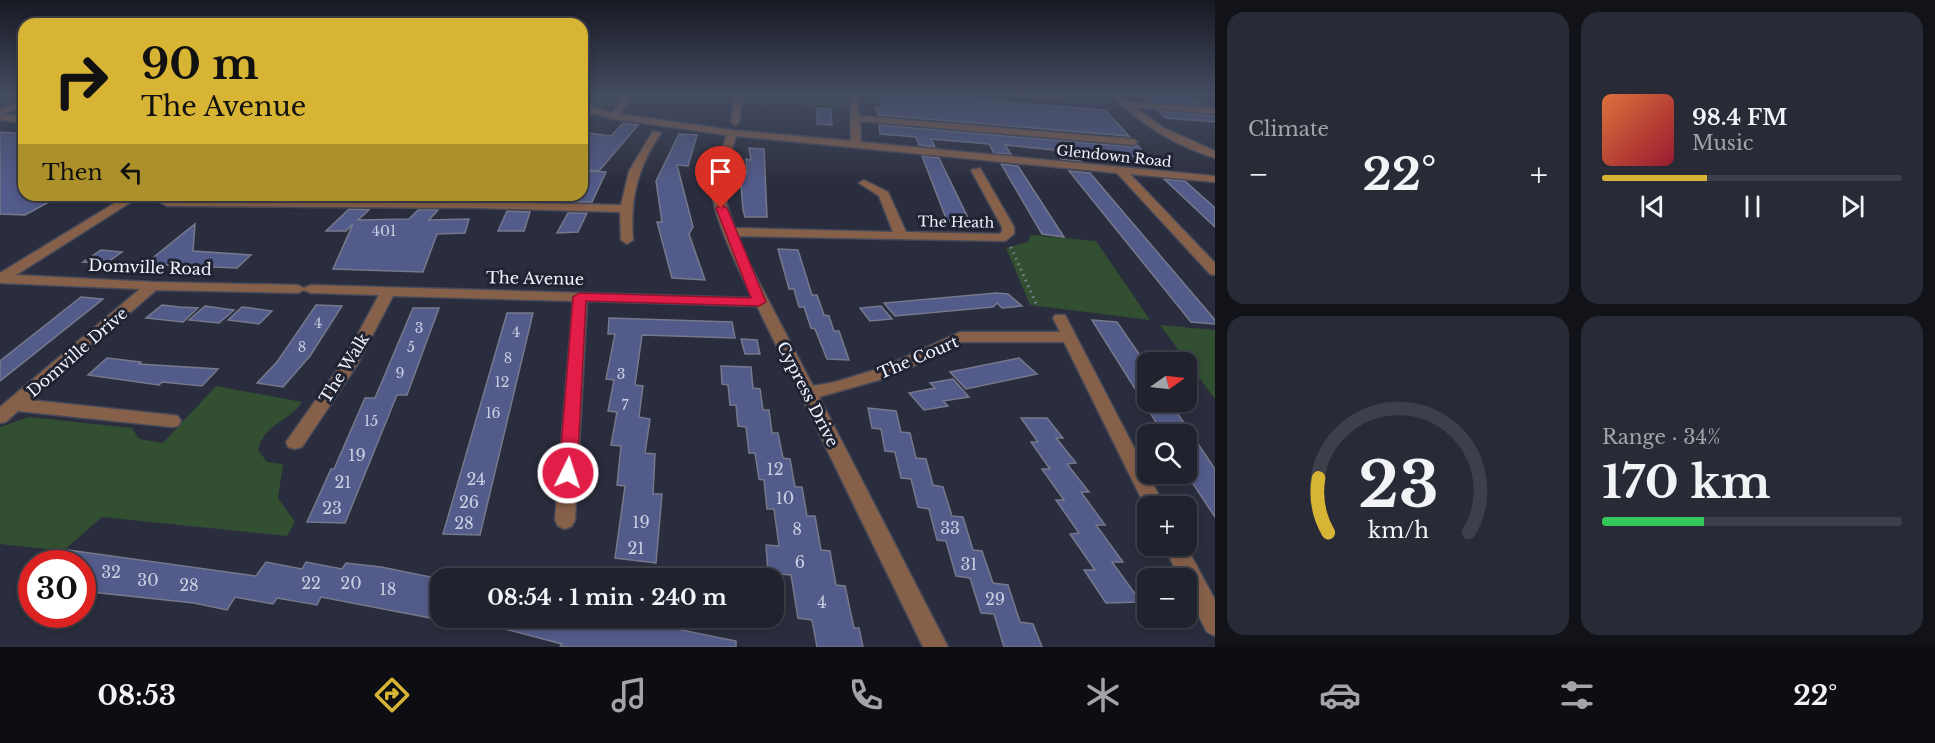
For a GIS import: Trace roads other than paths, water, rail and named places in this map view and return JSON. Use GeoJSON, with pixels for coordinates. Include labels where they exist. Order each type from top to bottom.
{"type":"FeatureCollection","features":[{"type":"Feature","properties":{"kind":"street","name":"Glendown Road"},"geometry":{"type":"LineString","coordinates":[[714,125],[855,144],[1215,179]]}},
{"type":"Feature","properties":{"kind":"street"},"geometry":{"type":"LineString","coordinates":[[855,125],[855,144]]}},
{"type":"Feature","properties":{"kind":"street"},"geometry":{"type":"LineString","coordinates":[[938,125],[1133,142]]}},
{"type":"Feature","properties":{"kind":"street"},"geometry":{"type":"LineString","coordinates":[[1153,125],[1203,148],[1215,156]]}},
{"type":"Feature","properties":{"kind":"street","name":"Cypress Drive"},"geometry":{"type":"LineString","coordinates":[[734,127],[717,181],[721,208],[759,302],[808,393],[936,647]]}},
{"type":"Feature","properties":{"kind":"street"},"geometry":{"type":"LineString","coordinates":[[627,240],[624,209],[635,162],[656,133]]}},
{"type":"Feature","properties":{"kind":"street"},"geometry":{"type":"LineString","coordinates":[[1203,148],[1215,149]]}},
{"type":"Feature","properties":{"kind":"street","name":"The Heath"},"geometry":{"type":"LineString","coordinates":[[732,232],[987,238],[1008,234],[1008,227],[976,170]]}},
{"type":"Feature","properties":{"kind":"street"},"geometry":{"type":"LineString","coordinates":[[1120,170],[1215,271]]}},
{"type":"Feature","properties":{"kind":"street","name":"The Heath"},"geometry":{"type":"LineString","coordinates":[[864,183],[884,194],[901,236]]}},
{"type":"Feature","properties":{"kind":"street"},"geometry":{"type":"LineString","coordinates":[[1,278],[126,201]]}},
{"type":"Feature","properties":{"kind":"street"},"geometry":{"type":"LineString","coordinates":[[329,204],[332,201]]}},
{"type":"Feature","properties":{"kind":"street"},"geometry":{"type":"LineString","coordinates":[[167,203],[329,204],[443,201]]}},
{"type":"Feature","properties":{"kind":"street"},"geometry":{"type":"LineString","coordinates":[[497,201],[624,209]]}},
{"type":"Feature","properties":{"kind":"street","name":"Domville Road"},"geometry":{"type":"LineString","coordinates":[[1,278],[153,286],[304,289]]}},
{"type":"Feature","properties":{"kind":"street","name":"Domville Drive"},"geometry":{"type":"LineString","coordinates":[[0,417],[153,286]]}},
{"type":"Feature","properties":{"kind":"street","name":"The Avenue"},"geometry":{"type":"LineString","coordinates":[[304,289],[759,302]]}},
{"type":"Feature","properties":{"kind":"street","name":"The Walk"},"geometry":{"type":"LineString","coordinates":[[296,442],[349,364],[388,292]]}},
{"type":"Feature","properties":{"kind":"street"},"geometry":{"type":"LineString","coordinates":[[565,520],[579,297]]}},
{"type":"Feature","properties":{"kind":"street"},"geometry":{"type":"LineString","coordinates":[[1060,318],[1149,496]]}},
{"type":"Feature","properties":{"kind":"street","name":"The Court"},"geometry":{"type":"LineString","coordinates":[[808,393],[836,388],[887,372],[960,337],[1068,337]]}},
{"type":"Feature","properties":{"kind":"street"},"geometry":{"type":"LineString","coordinates":[[15,405],[172,421]]}},
{"type":"Feature","properties":{"kind":"street"},"geometry":{"type":"LineString","coordinates":[[1180,556],[1215,624]]}}]}
